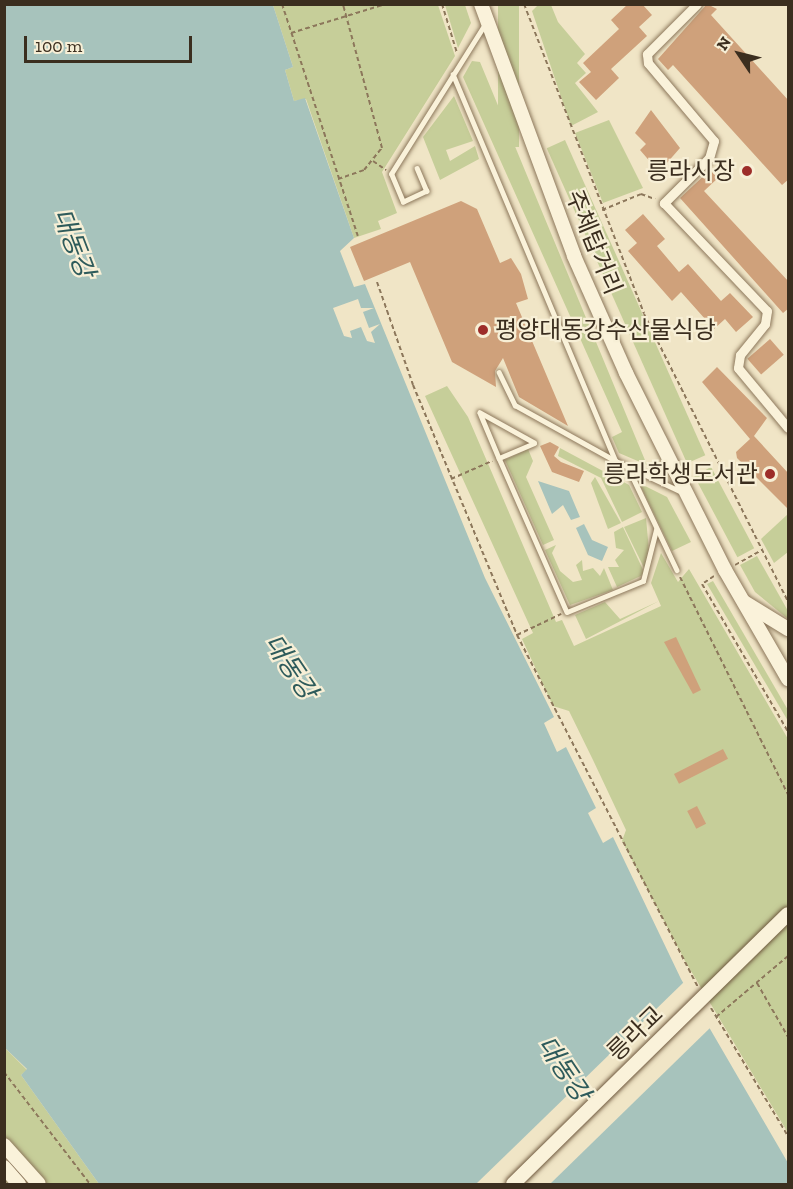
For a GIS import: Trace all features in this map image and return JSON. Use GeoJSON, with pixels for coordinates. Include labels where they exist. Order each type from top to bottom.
{"type":"FeatureCollection","features":[{"type":"Feature","properties":{"kind":"main road","name":"주체탑거리"},"geometry":{"type":"LineString","coordinates":[[481,4],[574,256],[685,494],[725,570],[789,679]]}},
{"type":"Feature","properties":{"kind":"main road"},"geometry":{"type":"LineString","coordinates":[[743,601],[789,629]]}},
{"type":"Feature","properties":{"kind":"main road","name":"릉라교"},"geometry":{"type":"LineString","coordinates":[[513,1185],[789,914]]}},
{"type":"Feature","properties":{"kind":"main road"},"geometry":{"type":"LineString","coordinates":[[4,1144],[35,1180]]}},
{"type":"Feature","properties":{"kind":"main road"},"geometry":{"type":"LineString","coordinates":[[4,1167],[19,1185]]}},
{"type":"Feature","properties":{"kind":"street"},"geometry":{"type":"LineString","coordinates":[[697,4],[647,54],[648,63],[714,141],[709,159],[664,203],[767,311],[765,324],[740,355],[738,368],[789,428]]}},
{"type":"Feature","properties":{"kind":"lane"},"geometry":{"type":"LineString","coordinates":[[417,168],[427,191],[403,202],[391,174],[486,22]]}},
{"type":"Feature","properties":{"kind":"lane"},"geometry":{"type":"LineString","coordinates":[[453,74],[616,461]]}},
{"type":"Feature","properties":{"kind":"lane"},"geometry":{"type":"LineString","coordinates":[[499,372],[515,405],[616,461],[685,494]]}},
{"type":"Feature","properties":{"kind":"lane"},"geometry":{"type":"LineString","coordinates":[[499,458],[534,443],[480,413],[495,449],[567,612],[643,581],[656,530]]}},
{"type":"Feature","properties":{"kind":"lane"},"geometry":{"type":"LineString","coordinates":[[628,467],[676,570]]}},
{"type":"Feature","properties":{"kind":"path"},"geometry":{"type":"LineString","coordinates":[[282,4],[358,236]]}},
{"type":"Feature","properties":{"kind":"path"},"geometry":{"type":"LineString","coordinates":[[338,179],[373,161],[382,141],[343,4]]}},
{"type":"Feature","properties":{"kind":"path"},"geometry":{"type":"LineString","coordinates":[[291,33],[386,4]]}},
{"type":"Feature","properties":{"kind":"path"},"geometry":{"type":"LineString","coordinates":[[442,4],[460,62]]}},
{"type":"Feature","properties":{"kind":"path"},"geometry":{"type":"LineString","coordinates":[[524,4],[644,314],[789,602]]}},
{"type":"Feature","properties":{"kind":"path"},"geometry":{"type":"LineString","coordinates":[[373,161],[391,174]]}},
{"type":"Feature","properties":{"kind":"path"},"geometry":{"type":"LineString","coordinates":[[602,210],[641,194],[664,203]]}},
{"type":"Feature","properties":{"kind":"path"},"geometry":{"type":"LineString","coordinates":[[377,282],[451,479],[518,635],[620,845],[700,991]]}},
{"type":"Feature","properties":{"kind":"path"},"geometry":{"type":"LineString","coordinates":[[451,479],[499,458]]}},
{"type":"Feature","properties":{"kind":"path"},"geometry":{"type":"LineString","coordinates":[[762,550],[702,584],[789,732]]}},
{"type":"Feature","properties":{"kind":"path"},"geometry":{"type":"LineString","coordinates":[[676,570],[789,795]]}},
{"type":"Feature","properties":{"kind":"path"},"geometry":{"type":"LineString","coordinates":[[518,635],[567,612]]}},
{"type":"Feature","properties":{"kind":"path"},"geometry":{"type":"LineString","coordinates":[[716,1017],[789,956]]}},
{"type":"Feature","properties":{"kind":"path"},"geometry":{"type":"LineString","coordinates":[[757,983],[789,1037]]}},
{"type":"Feature","properties":{"kind":"path"},"geometry":{"type":"LineString","coordinates":[[706,1000],[789,1136]]}},
{"type":"Feature","properties":{"kind":"path"},"geometry":{"type":"LineString","coordinates":[[4,1072],[90,1185]]}},
{"type":"Feature","properties":{"kind":"green space"},"geometry":{"type":"Polygon","coordinates":[[[273,5],[438,5],[455,56],[382,172],[397,213],[378,221],[381,229],[354,238],[306,99],[294,101],[285,70],[293,67],[273,5]]]}},
{"type":"Feature","properties":{"kind":"green space"},"geometry":{"type":"Polygon","coordinates":[[[445,5],[465,5],[471,23],[458,48],[445,5]]]}},
{"type":"Feature","properties":{"kind":"green space"},"geometry":{"type":"Polygon","coordinates":[[[498,5],[519,5],[519,147],[498,147],[498,5]]]}},
{"type":"Feature","properties":{"kind":"green space"},"geometry":{"type":"Polygon","coordinates":[[[538,5],[551,5],[558,22],[585,54],[577,63],[586,73],[575,83],[598,112],[571,126],[532,11],[538,5]]]}},
{"type":"Feature","properties":{"kind":"green space"},"geometry":{"type":"Polygon","coordinates":[[[472,61],[480,62],[647,465],[619,453],[612,437],[622,432],[463,77],[472,61]]]}},
{"type":"Feature","properties":{"kind":"green space"},"geometry":{"type":"Polygon","coordinates":[[[454,96],[473,141],[446,150],[450,161],[475,146],[479,159],[440,180],[423,137],[454,96]]]}},
{"type":"Feature","properties":{"kind":"green space"},"geometry":{"type":"Polygon","coordinates":[[[609,120],[643,188],[603,203],[575,133],[609,120]]]}},
{"type":"Feature","properties":{"kind":"green space"},"geometry":{"type":"Polygon","coordinates":[[[565,140],[705,455],[687,463],[547,148],[565,140]]]}},
{"type":"Feature","properties":{"kind":"green space"},"geometry":{"type":"Polygon","coordinates":[[[447,386],[468,417],[556,622],[562,620],[574,646],[661,606],[651,583],[661,553],[678,582],[689,569],[788,739],[788,1133],[685,961],[622,841],[626,830],[569,711],[553,706],[522,639],[533,633],[425,396],[447,386]]]}},
{"type":"Feature","properties":{"kind":"green space"},"geometry":{"type":"Polygon","coordinates":[[[560,448],[629,485],[642,512],[622,522],[601,478],[558,456],[560,448]]]}},
{"type":"Feature","properties":{"kind":"green space"},"geometry":{"type":"Polygon","coordinates":[[[528,449],[533,461],[526,477],[554,540],[543,545],[505,460],[528,449]]]}},
{"type":"Feature","properties":{"kind":"green space"},"geometry":{"type":"Polygon","coordinates":[[[711,467],[754,548],[737,557],[694,476],[711,467]]]}},
{"type":"Feature","properties":{"kind":"green space"},"geometry":{"type":"Polygon","coordinates":[[[595,477],[621,523],[608,529],[591,483],[595,477]]]}},
{"type":"Feature","properties":{"kind":"green space"},"geometry":{"type":"Polygon","coordinates":[[[639,483],[667,497],[691,542],[672,551],[639,483]]]}},
{"type":"Feature","properties":{"kind":"green space"},"geometry":{"type":"Polygon","coordinates":[[[788,514],[788,552],[774,563],[761,539],[788,514]]]}},
{"type":"Feature","properties":{"kind":"green space"},"geometry":{"type":"Polygon","coordinates":[[[646,518],[649,551],[646,572],[624,527],[646,518]]]}},
{"type":"Feature","properties":{"kind":"green space"},"geometry":{"type":"Polygon","coordinates":[[[623,527],[645,574],[617,587],[608,567],[619,567],[615,560],[624,550],[616,548],[614,532],[623,527]]]}},
{"type":"Feature","properties":{"kind":"green space"},"geometry":{"type":"Polygon","coordinates":[[[556,545],[552,553],[560,571],[573,582],[582,580],[576,565],[582,560],[583,571],[593,568],[600,576],[604,568],[613,590],[570,605],[545,550],[556,545]]]}},
{"type":"Feature","properties":{"kind":"green space"},"geometry":{"type":"Polygon","coordinates":[[[757,556],[788,611],[788,619],[755,592],[740,565],[757,556]]]}},
{"type":"Feature","properties":{"kind":"green space"},"geometry":{"type":"Polygon","coordinates":[[[713,581],[788,710],[788,721],[707,584],[713,581]]]}},
{"type":"Feature","properties":{"kind":"green space"},"geometry":{"type":"Polygon","coordinates":[[[659,601],[586,639],[575,615],[605,602],[620,619],[659,601]]]}},
{"type":"Feature","properties":{"kind":"green space"},"geometry":{"type":"Polygon","coordinates":[[[4,1047],[27,1070],[21,1075],[99,1184],[5,1184],[4,1047]]]}},
{"type":"Feature","properties":{"kind":"water","name":"대동강"},"geometry":{"type":"Polygon","coordinates":[[[4,5],[273,5],[293,67],[285,70],[294,101],[305,98],[354,238],[340,251],[354,287],[365,284],[485,578],[554,717],[544,723],[557,752],[566,747],[596,808],[588,813],[603,843],[613,837],[681,979],[788,1163],[788,1184],[99,1184],[21,1075],[27,1069],[4,1047],[4,5]]]}},
{"type":"Feature","properties":{"kind":"water"},"geometry":{"type":"Polygon","coordinates":[[[538,481],[569,491],[580,517],[571,520],[563,505],[552,514],[538,481]]]}},
{"type":"Feature","properties":{"kind":"water"},"geometry":{"type":"Polygon","coordinates":[[[584,524],[592,540],[608,547],[602,561],[588,555],[576,528],[584,524]]]}},
{"type":"Feature","properties":{"kind":"pier"},"geometry":{"type":"Polygon","coordinates":[[[358,299],[361,308],[374,308],[363,312],[369,328],[380,324],[371,332],[375,343],[367,341],[361,327],[350,331],[352,338],[344,336],[333,308],[358,299]]]}},
{"type":"Feature","properties":{"kind":"pier"},"geometry":{"type":"Polygon","coordinates":[[[685,981],[711,1027],[550,1184],[476,1184],[685,981]]]}},
{"type":"Feature","properties":{"kind":"building"},"geometry":{"type":"Polygon","coordinates":[[[628,4],[642,4],[652,15],[639,27],[647,36],[611,69],[619,78],[596,100],[579,82],[591,72],[583,63],[619,29],[611,20],[628,4]]]}},
{"type":"Feature","properties":{"kind":"building"},"geometry":{"type":"Polygon","coordinates":[[[707,4],[717,9],[711,15],[789,101],[789,179],[782,185],[673,65],[668,70],[658,59],[707,4]]]}},
{"type":"Feature","properties":{"kind":"building"},"geometry":{"type":"Polygon","coordinates":[[[651,110],[680,148],[659,172],[640,150],[646,144],[635,133],[651,110]]]}},
{"type":"Feature","properties":{"kind":"building"},"geometry":{"type":"Polygon","coordinates":[[[710,170],[718,178],[704,191],[789,282],[789,308],[783,313],[680,198],[710,170]]]}},
{"type":"Feature","properties":{"kind":"building","name":"평양대동강수산물식당"},"geometry":{"type":"Polygon","coordinates":[[[461,201],[477,209],[500,263],[511,258],[521,274],[528,299],[516,303],[568,426],[519,397],[503,358],[495,371],[496,387],[452,362],[410,262],[364,281],[350,247],[461,201]]]}},
{"type":"Feature","properties":{"kind":"building"},"geometry":{"type":"Polygon","coordinates":[[[643,214],[665,239],[657,246],[679,272],[688,264],[721,301],[730,293],[753,317],[736,332],[725,319],[714,329],[681,292],[672,301],[628,251],[637,243],[625,230],[643,214]]]}},
{"type":"Feature","properties":{"kind":"building"},"geometry":{"type":"Polygon","coordinates":[[[770,339],[784,355],[761,375],[747,359],[770,339]]]}},
{"type":"Feature","properties":{"kind":"building"},"geometry":{"type":"Polygon","coordinates":[[[717,367],[767,418],[754,436],[789,474],[789,510],[737,458],[736,452],[750,439],[702,382],[717,367]]]}},
{"type":"Feature","properties":{"kind":"building"},"geometry":{"type":"Polygon","coordinates":[[[550,442],[559,447],[554,456],[561,462],[584,471],[579,482],[552,472],[540,446],[550,442]]]}},
{"type":"Feature","properties":{"kind":"building"},"geometry":{"type":"Polygon","coordinates":[[[676,637],[701,690],[693,694],[664,642],[676,637]]]}},
{"type":"Feature","properties":{"kind":"building"},"geometry":{"type":"Polygon","coordinates":[[[723,749],[728,759],[679,784],[674,774],[723,749]]]}},
{"type":"Feature","properties":{"kind":"building"},"geometry":{"type":"Polygon","coordinates":[[[697,806],[706,824],[696,829],[687,811],[697,806]]]}},
{"type":"Feature","properties":{"kind":"place","name":"릉라시장"},"geometry":{"type":"Point","coordinates":[747,171]}},
{"type":"Feature","properties":{"kind":"place","name":"평양대동강수산물식당"},"geometry":{"type":"Point","coordinates":[483,330]}},
{"type":"Feature","properties":{"kind":"place","name":"릉라학생도서관"},"geometry":{"type":"Point","coordinates":[770,474]}}]}
